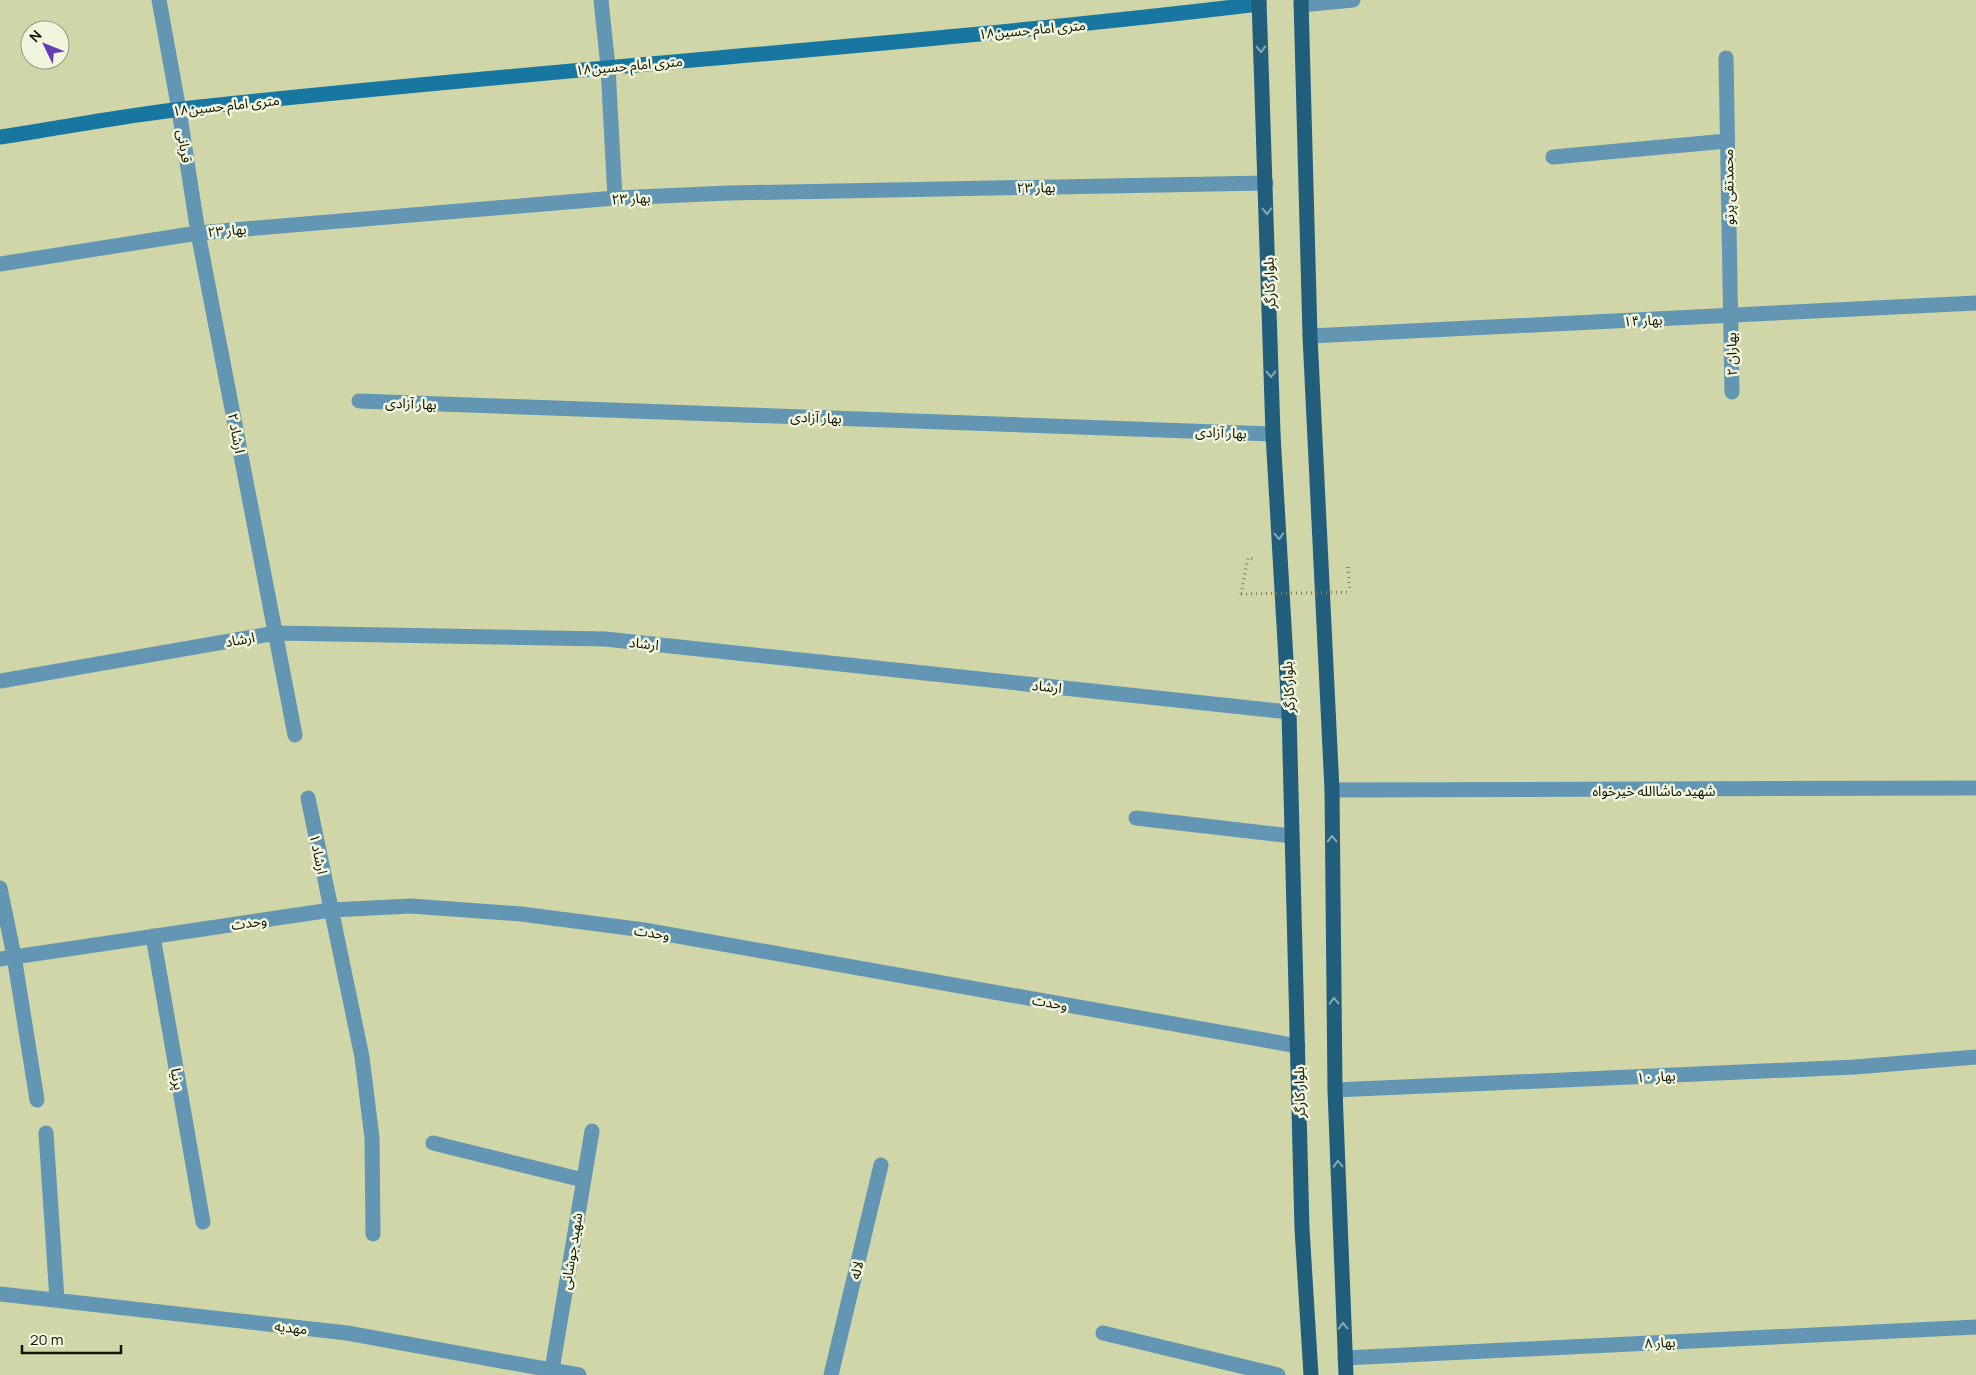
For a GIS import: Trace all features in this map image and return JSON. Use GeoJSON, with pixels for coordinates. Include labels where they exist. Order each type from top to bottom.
{"type":"FeatureCollection","features":[{"type":"Feature","properties":{"kind":"main road","name":"بلوار کارگر"},"geometry":{"type":"LineString","coordinates":[[1259,2],[1273,434],[1289,712],[1302,1229],[1311,1375]]}},
{"type":"Feature","properties":{"kind":"main road"},"geometry":{"type":"LineString","coordinates":[[1301,3],[1310,336],[1332,790],[1335,1090],[1346,1375]]}},
{"type":"Feature","properties":{"kind":"street","name":"قربانی"},"geometry":{"type":"LineString","coordinates":[[160,0],[198,233]]}},
{"type":"Feature","properties":{"kind":"street"},"geometry":{"type":"LineString","coordinates":[[601,0],[608,67],[615,198]]}},
{"type":"Feature","properties":{"kind":"street"},"geometry":{"type":"LineString","coordinates":[[1301,3],[1353,0]]}},
{"type":"Feature","properties":{"kind":"street","name":"۱۸متری امام حسین"},"geometry":{"type":"LineString","coordinates":[[0,137],[179,110],[608,67],[1112,22],[1259,2]]}},
{"type":"Feature","properties":{"kind":"street","name":"محمدتقی پرتو"},"geometry":{"type":"LineString","coordinates":[[1726,58],[1730,316]]}},
{"type":"Feature","properties":{"kind":"street"},"geometry":{"type":"LineString","coordinates":[[1553,157],[1727,141]]}},
{"type":"Feature","properties":{"kind":"street","name":"بهار ۲۳"},"geometry":{"type":"LineString","coordinates":[[0,264],[198,233],[615,198],[739,193],[1266,183]]}},
{"type":"Feature","properties":{"kind":"street","name":"ارشاد ۲"},"geometry":{"type":"LineString","coordinates":[[198,233],[276,633]]}},
{"type":"Feature","properties":{"kind":"street","name":"بهار ۱۴"},"geometry":{"type":"LineString","coordinates":[[1310,336],[1976,303]]}},
{"type":"Feature","properties":{"kind":"street","name":"بهاران ۲"},"geometry":{"type":"LineString","coordinates":[[1730,316],[1732,392]]}},
{"type":"Feature","properties":{"kind":"street","name":"بهار آزادی"},"geometry":{"type":"LineString","coordinates":[[359,401],[1273,434]]}},
{"type":"Feature","properties":{"kind":"street"},"geometry":{"type":"LineString","coordinates":[[276,633],[294,735]]}},
{"type":"Feature","properties":{"kind":"street","name":"ارشاد"},"geometry":{"type":"LineString","coordinates":[[0,680],[276,633],[605,639],[1289,712]]}},
{"type":"Feature","properties":{"kind":"street","name":"شهید ماشاالله خیرخواه"},"geometry":{"type":"LineString","coordinates":[[1332,790],[1976,788]]}},
{"type":"Feature","properties":{"kind":"street","name":"ارشاد ۱"},"geometry":{"type":"LineString","coordinates":[[308,798],[362,1057],[372,1138],[373,1234]]}},
{"type":"Feature","properties":{"kind":"street"},"geometry":{"type":"LineString","coordinates":[[1136,818],[1292,836]]}},
{"type":"Feature","properties":{"kind":"street"},"geometry":{"type":"LineString","coordinates":[[0,888],[7,958],[37,1100]]}},
{"type":"Feature","properties":{"kind":"street","name":"وحدت"},"geometry":{"type":"LineString","coordinates":[[7,958],[331,910],[421,906],[521,914],[644,930],[1298,1046]]}},
{"type":"Feature","properties":{"kind":"street","name":"پرنیا"},"geometry":{"type":"LineString","coordinates":[[153,936],[203,1222]]}},
{"type":"Feature","properties":{"kind":"street","name":"بهار ۱۰"},"geometry":{"type":"LineString","coordinates":[[1335,1090],[1855,1067],[1976,1057]]}},
{"type":"Feature","properties":{"kind":"street","name":"شهید جوشانی"},"geometry":{"type":"LineString","coordinates":[[552,1370],[592,1131]]}},
{"type":"Feature","properties":{"kind":"street"},"geometry":{"type":"LineString","coordinates":[[46,1133],[58,1300]]}},
{"type":"Feature","properties":{"kind":"street"},"geometry":{"type":"LineString","coordinates":[[433,1143],[583,1180]]}},
{"type":"Feature","properties":{"kind":"street","name":"لاله"},"geometry":{"type":"LineString","coordinates":[[831,1375],[881,1165]]}},
{"type":"Feature","properties":{"kind":"street","name":"مهدیه"},"geometry":{"type":"LineString","coordinates":[[0,1294],[347,1333],[579,1375]]}},
{"type":"Feature","properties":{"kind":"street","name":"بهار ۸"},"geometry":{"type":"LineString","coordinates":[[1345,1358],[1976,1327]]}},
{"type":"Feature","properties":{"kind":"street"},"geometry":{"type":"LineString","coordinates":[[1103,1333],[1278,1375]]}},
{"type":"Feature","properties":{"kind":"path"},"geometry":{"type":"LineString","coordinates":[[1248,558],[1241,594],[1350,592],[1348,559]]}}]}
